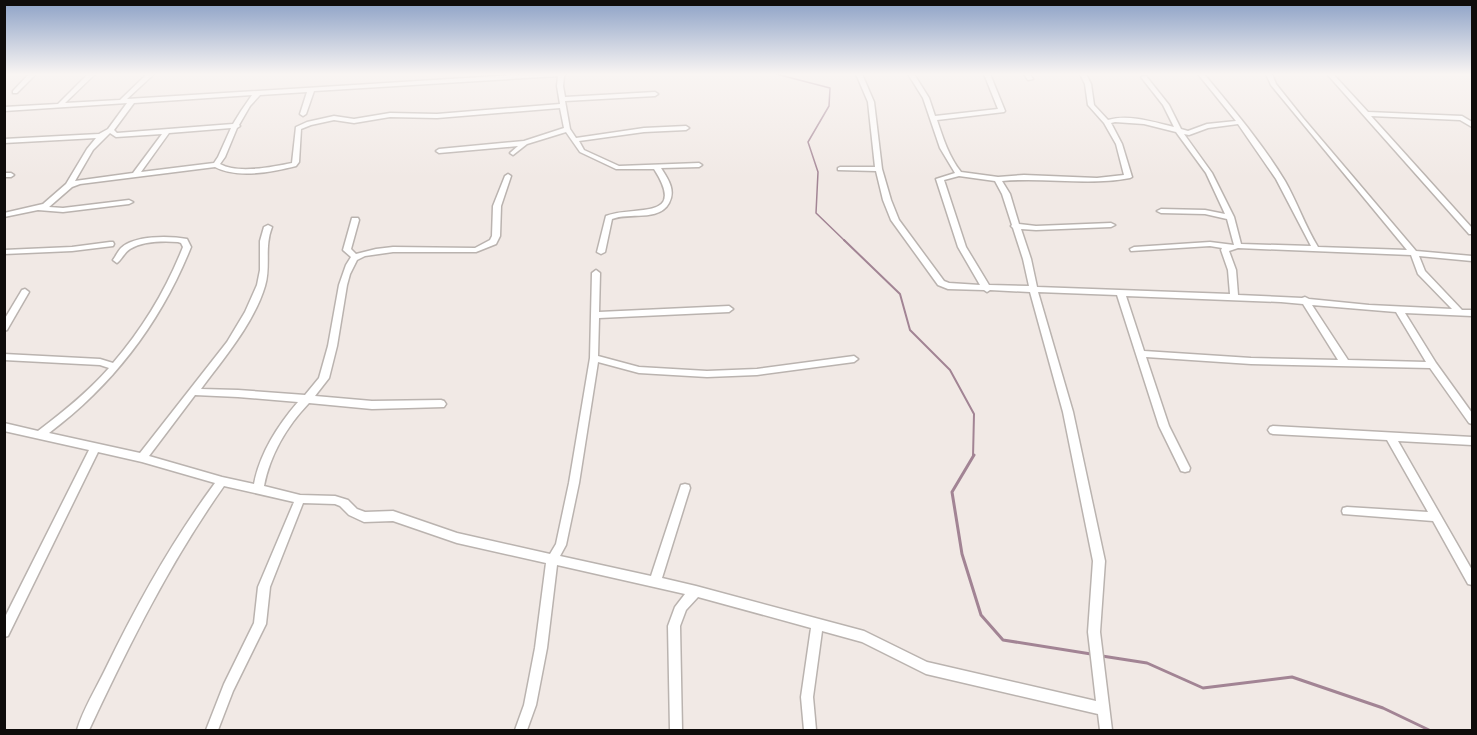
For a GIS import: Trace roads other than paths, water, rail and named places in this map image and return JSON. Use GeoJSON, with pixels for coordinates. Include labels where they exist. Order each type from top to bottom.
{"type":"FeatureCollection","features":[{"type":"Feature","properties":{"kind":"street"},"geometry":{"type":"LineString","coordinates":[[113,133],[127,108]]}},
{"type":"Feature","properties":{"kind":"street"},"geometry":{"type":"LineString","coordinates":[[69,185],[87,180],[216,165],[222,158],[226,143],[244,108]]}},
{"type":"Feature","properties":{"kind":"street"},"geometry":{"type":"LineString","coordinates":[[303,114],[305,108]]}},
{"type":"Feature","properties":{"kind":"street"},"geometry":{"type":"LineString","coordinates":[[216,165],[221,169],[232,171],[294,165],[298,128],[317,121],[340,118],[354,121],[390,115],[436,116],[511,108]]}},
{"type":"Feature","properties":{"kind":"street"},"geometry":{"type":"LineString","coordinates":[[563,108],[567,129],[582,151],[618,168],[699,165]]}},
{"type":"Feature","properties":{"kind":"street"},"geometry":{"type":"LineString","coordinates":[[872,108],[879,169],[886,200],[896,220],[941,283],[948,286],[1305,300],[1473,313]]}},
{"type":"Feature","properties":{"kind":"street"},"geometry":{"type":"LineString","coordinates":[[930,108],[942,148],[959,174]]}},
{"type":"Feature","properties":{"kind":"street"},"geometry":{"type":"LineString","coordinates":[[934,118],[1002,111],[1001,108]]}},
{"type":"Feature","properties":{"kind":"street"},"geometry":{"type":"LineString","coordinates":[[987,289],[962,247],[940,179],[959,174],[998,179],[1024,177],[1097,180],[1128,177],[1119,144],[1107,122],[1094,108]]}},
{"type":"Feature","properties":{"kind":"street"},"geometry":{"type":"LineString","coordinates":[[1168,108],[1179,131],[1209,173],[1230,217],[1233,246]]}},
{"type":"Feature","properties":{"kind":"street"},"geometry":{"type":"LineString","coordinates":[[1229,108],[1281,180],[1298,209],[1307,236],[1316,249]]}},
{"type":"Feature","properties":{"kind":"street"},"geometry":{"type":"LineString","coordinates":[[1293,108],[1414,253],[1421,272],[1459,312]]}},
{"type":"Feature","properties":{"kind":"street"},"geometry":{"type":"LineString","coordinates":[[1362,108],[1473,232]]}},
{"type":"Feature","properties":{"kind":"street"},"geometry":{"type":"LineString","coordinates":[[1367,114],[1462,118],[1473,125]]}},
{"type":"Feature","properties":{"kind":"street"},"geometry":{"type":"LineString","coordinates":[[1107,122],[1115,120],[1144,122],[1179,131],[1195,132],[1207,126],[1240,122]]}},
{"type":"Feature","properties":{"kind":"street"},"geometry":{"type":"LineString","coordinates":[[4,141],[237,126]]}},
{"type":"Feature","properties":{"kind":"street"},"geometry":{"type":"LineString","coordinates":[[575,140],[644,130],[686,128]]}},
{"type":"Feature","properties":{"kind":"street"},"geometry":{"type":"LineString","coordinates":[[439,151],[525,144],[567,129]]}},
{"type":"Feature","properties":{"kind":"street"},"geometry":{"type":"LineString","coordinates":[[136,174],[166,132]]}},
{"type":"Feature","properties":{"kind":"street"},"geometry":{"type":"LineString","coordinates":[[4,215],[45,206],[69,185],[101,136]]}},
{"type":"Feature","properties":{"kind":"street"},"geometry":{"type":"LineString","coordinates":[[513,153],[525,144]]}},
{"type":"Feature","properties":{"kind":"street"},"geometry":{"type":"LineString","coordinates":[[601,252],[609,218],[663,208],[667,201],[669,188],[657,168]]}},
{"type":"Feature","properties":{"kind":"street"},"geometry":{"type":"LineString","coordinates":[[840,169],[879,169]]}},
{"type":"Feature","properties":{"kind":"street"},"geometry":{"type":"LineString","coordinates":[[258,489],[261,468],[277,437],[306,400],[320,387],[324,378],[343,289],[350,264],[355,257],[362,253],[377,251],[476,250],[489,245],[496,236],[497,206],[508,176]]}},
{"type":"Feature","properties":{"kind":"street"},"geometry":{"type":"LineString","coordinates":[[998,179],[1006,194],[1028,260],[1034,291],[1068,412],[1099,561],[1094,632],[1106,730]]}},
{"type":"Feature","properties":{"kind":"street"},"geometry":{"type":"LineString","coordinates":[[39,208],[63,210],[129,201]]}},
{"type":"Feature","properties":{"kind":"street"},"geometry":{"type":"LineString","coordinates":[[1161,211],[1205,212],[1230,217]]}},
{"type":"Feature","properties":{"kind":"street"},"geometry":{"type":"LineString","coordinates":[[355,220],[348,250],[355,257]]}},
{"type":"Feature","properties":{"kind":"street"},"geometry":{"type":"LineString","coordinates":[[1015,225],[1036,228],[1111,225]]}},
{"type":"Feature","properties":{"kind":"street"},"geometry":{"type":"LineString","coordinates":[[142,458],[230,344],[263,277],[261,253],[263,237],[268,227]]}},
{"type":"Feature","properties":{"kind":"street"},"geometry":{"type":"LineString","coordinates":[[39,435],[66,417],[114,366],[149,324],[178,273],[187,247],[184,242],[176,240],[146,243],[126,248],[117,260]]}},
{"type":"Feature","properties":{"kind":"street"},"geometry":{"type":"LineString","coordinates":[[4,252],[72,249],[110,244]]}},
{"type":"Feature","properties":{"kind":"street"},"geometry":{"type":"LineString","coordinates":[[1134,249],[1199,244],[1414,253],[1473,258]]}},
{"type":"Feature","properties":{"kind":"street"},"geometry":{"type":"LineString","coordinates":[[1233,246],[1225,250],[1232,270],[1234,297]]}},
{"type":"Feature","properties":{"kind":"street"},"geometry":{"type":"LineString","coordinates":[[521,730],[530,705],[541,648],[547,583],[553,558],[561,544],[574,483],[594,358],[596,273]]}},
{"type":"Feature","properties":{"kind":"street"},"geometry":{"type":"LineString","coordinates":[[4,328],[25,292]]}},
{"type":"Feature","properties":{"kind":"street"},"geometry":{"type":"LineString","coordinates":[[1121,294],[1164,426],[1185,468]]}},
{"type":"Feature","properties":{"kind":"street"},"geometry":{"type":"LineString","coordinates":[[1305,300],[1345,363]]}},
{"type":"Feature","properties":{"kind":"street"},"geometry":{"type":"LineString","coordinates":[[595,315],[729,309]]}},
{"type":"Feature","properties":{"kind":"street"},"geometry":{"type":"LineString","coordinates":[[1398,309],[1433,365],[1473,420]]}},
{"type":"Feature","properties":{"kind":"street"},"geometry":{"type":"LineString","coordinates":[[1142,354],[1433,365]]}},
{"type":"Feature","properties":{"kind":"street"},"geometry":{"type":"LineString","coordinates":[[4,357],[100,362],[114,366]]}},
{"type":"Feature","properties":{"kind":"street"},"geometry":{"type":"LineString","coordinates":[[594,358],[639,370],[707,374],[757,372],[854,359]]}},
{"type":"Feature","properties":{"kind":"street"},"geometry":{"type":"LineString","coordinates":[[194,392],[255,393],[306,400],[403,406],[441,404]]}},
{"type":"Feature","properties":{"kind":"street"},"geometry":{"type":"LineString","coordinates":[[59,439],[66,417]]}},
{"type":"Feature","properties":{"kind":"street"},"geometry":{"type":"LineString","coordinates":[[1273,430],[1473,441]]}},
{"type":"Feature","properties":{"kind":"street"},"geometry":{"type":"LineString","coordinates":[[7,431],[59,439],[142,458],[222,481],[300,499],[335,500],[344,503],[353,512],[364,517],[393,516],[457,538],[696,591],[864,637],[926,668],[1104,709]]}},
{"type":"Feature","properties":{"kind":"street"},"geometry":{"type":"LineString","coordinates":[[1390,436],[1473,580]]}},
{"type":"Feature","properties":{"kind":"street"},"geometry":{"type":"LineString","coordinates":[[4,632],[95,448]]}},
{"type":"Feature","properties":{"kind":"street"},"geometry":{"type":"LineString","coordinates":[[83,730],[146,598],[196,516],[222,481]]}},
{"type":"Feature","properties":{"kind":"street"},"geometry":{"type":"LineString","coordinates":[[655,582],[685,488]]}},
{"type":"Feature","properties":{"kind":"street"},"geometry":{"type":"LineString","coordinates":[[212,730],[228,688],[260,624],[264,587],[300,499]]}},
{"type":"Feature","properties":{"kind":"street"},"geometry":{"type":"LineString","coordinates":[[1347,511],[1436,517]]}},
{"type":"Feature","properties":{"kind":"street"},"geometry":{"type":"LineString","coordinates":[[676,730],[674,626],[683,602],[696,591]]}},
{"type":"Feature","properties":{"kind":"street"},"geometry":{"type":"LineString","coordinates":[[810,730],[807,697],[817,624]]}},
{"type":"Feature","properties":{"kind":"waterway"},"geometry":{"type":"LineString","coordinates":[[828,108],[808,142],[818,172],[816,213],[845,241]]}},
{"type":"Feature","properties":{"kind":"waterway"},"geometry":{"type":"LineString","coordinates":[[844,240],[900,294],[910,330],[950,370],[974,414],[973,457]]}},
{"type":"Feature","properties":{"kind":"waterway"},"geometry":{"type":"LineString","coordinates":[[973,457],[952,492],[962,554],[981,615],[1003,640],[1091,654]]}},
{"type":"Feature","properties":{"kind":"waterway"},"geometry":{"type":"LineString","coordinates":[[1102,656],[1147,663],[1203,688],[1292,677],[1383,708],[1429,730]]}}]}
